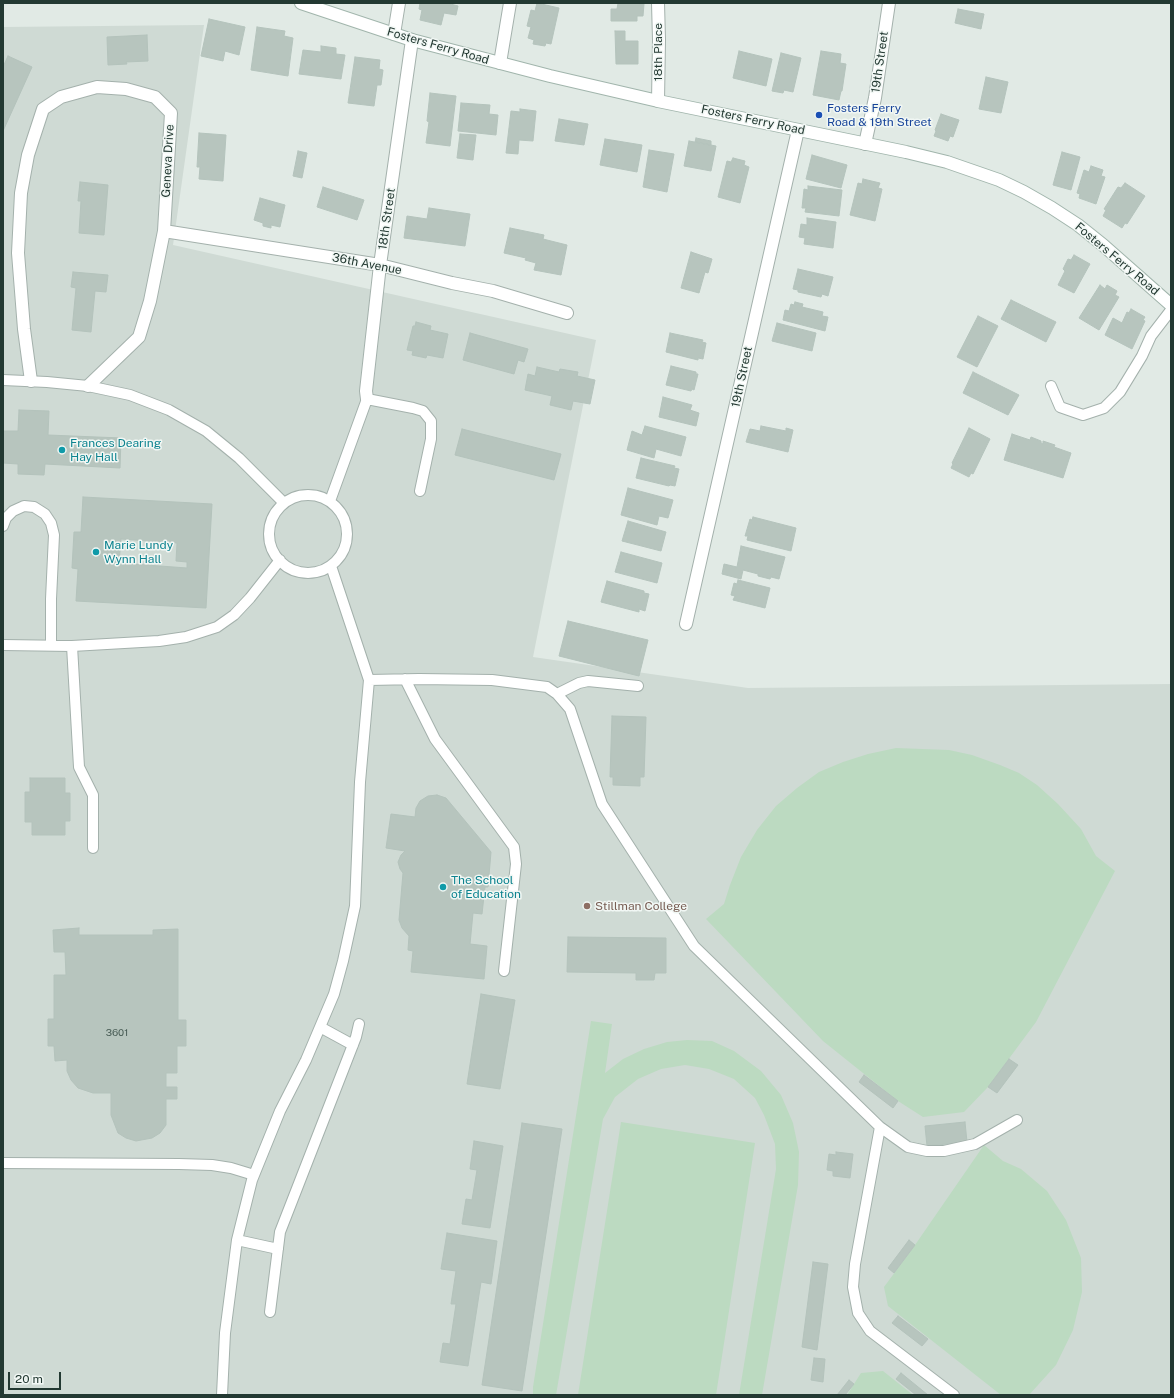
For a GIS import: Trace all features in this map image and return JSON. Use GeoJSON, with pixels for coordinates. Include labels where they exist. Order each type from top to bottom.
{"type":"FeatureCollection","features":[{"type":"Feature","properties":{"kind":"street","name":"Fosters Ferry Road"},"geometry":{"type":"LineString","coordinates":[[301,3],[412,40],[550,76],[658,101],[947,162],[999,180],[1024,192],[1078,225],[1103,245],[1171,306]]}},
{"type":"Feature","properties":{"kind":"street"},"geometry":{"type":"LineString","coordinates":[[394,34],[399,3]]}},
{"type":"Feature","properties":{"kind":"street"},"geometry":{"type":"LineString","coordinates":[[500,63],[510,3]]}},
{"type":"Feature","properties":{"kind":"street","name":"18th Place"},"geometry":{"type":"LineString","coordinates":[[658,3],[658,101]]}},
{"type":"Feature","properties":{"kind":"street","name":"19th Street"},"geometry":{"type":"LineString","coordinates":[[866,144],[889,3]]}},
{"type":"Feature","properties":{"kind":"street","name":"18th Street"},"geometry":{"type":"LineString","coordinates":[[366,400],[380,265],[412,40]]}},
{"type":"Feature","properties":{"kind":"street","name":"Geneva Drive"},"geometry":{"type":"LineString","coordinates":[[31,381],[24,329],[18,253],[21,193],[28,154],[43,109],[61,97],[97,87],[126,89],[155,97],[171,113],[164,231],[150,302],[139,337],[88,386]]}},
{"type":"Feature","properties":{"kind":"street","name":"19th Street"},"geometry":{"type":"LineString","coordinates":[[686,624],[798,130]]}},
{"type":"Feature","properties":{"kind":"street","name":"36th Avenue"},"geometry":{"type":"LineString","coordinates":[[164,231],[380,265],[452,283],[493,291],[567,313]]}},
{"type":"Feature","properties":{"kind":"lane"},"geometry":{"type":"LineString","coordinates":[[1051,386],[1060,407],[1083,415],[1104,408],[1120,392],[1142,356],[1151,336],[1171,310]]}},
{"type":"Feature","properties":{"kind":"lane"},"geometry":{"type":"LineString","coordinates":[[3,380],[88,386],[130,394],[169,410],[206,432],[239,458],[284,503]]}},
{"type":"Feature","properties":{"kind":"lane"},"geometry":{"type":"LineString","coordinates":[[330,501],[366,400],[423,411],[431,421],[431,439],[420,491]]}},
{"type":"Feature","properties":{"kind":"lane"},"geometry":{"type":"LineString","coordinates":[[307,494],[319,496],[330,501],[340,510],[346,521],[348,533],[346,546],[340,557],[331,566],[321,571],[310,573],[299,572],[288,567],[280,560],[273,549],[269,537],[270,524],[276,512],[284,503],[295,497],[307,494]]}},
{"type":"Feature","properties":{"kind":"lane"},"geometry":{"type":"LineString","coordinates":[[3,526],[6,518],[24,506],[34,507],[40,510],[45,514],[51,523],[54,535],[51,599],[52,645]]}},
{"type":"Feature","properties":{"kind":"lane"},"geometry":{"type":"LineString","coordinates":[[3,645],[72,646],[159,641],[186,637],[217,627],[234,615],[250,598],[280,560]]}},
{"type":"Feature","properties":{"kind":"lane"},"geometry":{"type":"LineString","coordinates":[[222,1395],[225,1333],[237,1240],[254,1175],[280,1111],[306,1060],[334,994],[340,974],[354,906],[360,782],[369,680],[331,566]]}},
{"type":"Feature","properties":{"kind":"lane"},"geometry":{"type":"LineString","coordinates":[[72,646],[79,766],[93,795],[93,848]]}},
{"type":"Feature","properties":{"kind":"lane"},"geometry":{"type":"LineString","coordinates":[[405,679],[435,739],[514,847],[516,864],[504,971]]}},
{"type":"Feature","properties":{"kind":"lane"},"geometry":{"type":"LineString","coordinates":[[369,680],[492,680],[547,687],[557,694],[570,709],[602,804],[694,946],[880,1127],[908,1147],[927,1151],[944,1151],[975,1144],[1017,1120]]}},
{"type":"Feature","properties":{"kind":"lane"},"geometry":{"type":"LineString","coordinates":[[557,694],[578,683],[588,681],[638,686]]}},
{"type":"Feature","properties":{"kind":"lane"},"geometry":{"type":"LineString","coordinates":[[270,1312],[280,1232],[353,1045],[359,1024]]}},
{"type":"Feature","properties":{"kind":"lane"},"geometry":{"type":"LineString","coordinates":[[320,1027],[353,1045]]}},
{"type":"Feature","properties":{"kind":"lane"},"geometry":{"type":"LineString","coordinates":[[880,1127],[855,1264],[853,1287],[858,1313],[870,1331],[954,1395]]}},
{"type":"Feature","properties":{"kind":"lane"},"geometry":{"type":"LineString","coordinates":[[3,1163],[212,1165],[231,1168],[254,1175]]}},
{"type":"Feature","properties":{"kind":"lane"},"geometry":{"type":"LineString","coordinates":[[237,1240],[278,1250]]}},
{"type":"Feature","properties":{"kind":"shaded area","name":"Stillman College"},"geometry":{"type":"Polygon","coordinates":[[[204,25],[173,245],[596,340],[533,657],[748,688],[1171,684],[1171,1395],[3,1395],[3,27],[204,25]]]}},
{"type":"Feature","properties":{"kind":"green space"},"geometry":{"type":"Polygon","coordinates":[[[896,748],[949,750],[972,755],[1019,773],[1037,785],[1058,804],[1081,829],[1096,856],[1115,871],[1036,1022],[988,1087],[964,1112],[923,1117],[898,1101],[823,1041],[706,919],[724,904],[741,857],[757,830],[776,806],[819,772],[868,754],[896,748]]]}},
{"type":"Feature","properties":{"kind":"green space"},"geometry":{"type":"Polygon","coordinates":[[[591,1021],[612,1024],[605,1073],[623,1059],[644,1049],[667,1042],[687,1040],[712,1041],[734,1051],[761,1071],[781,1095],[793,1123],[799,1152],[798,1185],[762,1395],[739,1395],[776,1169],[775,1144],[764,1115],[755,1098],[734,1079],[709,1069],[685,1065],[661,1069],[638,1079],[615,1097],[603,1119],[556,1395],[533,1395],[533,1387],[591,1021]]]}},
{"type":"Feature","properties":{"kind":"green space"},"geometry":{"type":"Polygon","coordinates":[[[621,1122],[755,1143],[716,1395],[578,1395],[621,1122]]]}},
{"type":"Feature","properties":{"kind":"green space"},"geometry":{"type":"Polygon","coordinates":[[[984,1145],[1003,1161],[1021,1169],[1047,1191],[1066,1220],[1081,1258],[1082,1292],[1073,1330],[1056,1365],[1029,1395],[1001,1395],[888,1306],[884,1287],[984,1145]]]}},
{"type":"Feature","properties":{"kind":"green space"},"geometry":{"type":"Polygon","coordinates":[[[883,1371],[913,1395],[847,1395],[861,1373],[883,1371]]]}},
{"type":"Feature","properties":{"kind":"building"},"geometry":{"type":"Polygon","coordinates":[[[420,3],[447,3],[458,6],[456,15],[444,13],[441,25],[420,20],[422,10],[419,9],[420,3]]]}},
{"type":"Feature","properties":{"kind":"building"},"geometry":{"type":"Polygon","coordinates":[[[537,3],[559,8],[551,44],[546,43],[545,46],[533,44],[534,40],[528,38],[531,27],[527,26],[531,10],[535,11],[537,3]]]}},
{"type":"Feature","properties":{"kind":"building"},"geometry":{"type":"Polygon","coordinates":[[[618,3],[644,4],[643,16],[637,16],[637,21],[611,21],[611,9],[617,9],[618,3]]]}},
{"type":"Feature","properties":{"kind":"building"},"geometry":{"type":"Polygon","coordinates":[[[958,9],[984,14],[981,29],[955,23],[958,9]]]}},
{"type":"Feature","properties":{"kind":"building"},"geometry":{"type":"Polygon","coordinates":[[[209,19],[245,27],[239,55],[225,51],[223,61],[201,56],[209,19]]]}},
{"type":"Feature","properties":{"kind":"building"},"geometry":{"type":"Polygon","coordinates":[[[257,27],[285,31],[284,36],[293,38],[288,76],[251,70],[257,27]]]}},
{"type":"Feature","properties":{"kind":"building"},"geometry":{"type":"Polygon","coordinates":[[[615,31],[625,31],[625,41],[638,41],[638,64],[616,64],[615,31]]]}},
{"type":"Feature","properties":{"kind":"building"},"geometry":{"type":"Polygon","coordinates":[[[147,35],[148,61],[108,65],[107,37],[147,35]]]}},
{"type":"Feature","properties":{"kind":"building"},"geometry":{"type":"Polygon","coordinates":[[[321,46],[336,48],[336,54],[345,55],[341,79],[299,74],[303,50],[321,52],[321,46]]]}},
{"type":"Feature","properties":{"kind":"building"},"geometry":{"type":"Polygon","coordinates":[[[739,51],[772,59],[766,86],[733,78],[739,51]]]}},
{"type":"Feature","properties":{"kind":"building"},"geometry":{"type":"Polygon","coordinates":[[[821,51],[841,54],[840,63],[846,64],[842,91],[839,100],[813,95],[821,51]]]}},
{"type":"Feature","properties":{"kind":"building"},"geometry":{"type":"Polygon","coordinates":[[[781,53],[801,58],[793,92],[784,90],[783,93],[772,91],[781,53]]]}},
{"type":"Feature","properties":{"kind":"building"},"geometry":{"type":"Polygon","coordinates":[[[8,56],[32,67],[3,131],[3,67],[8,56]]]}},
{"type":"Feature","properties":{"kind":"building"},"geometry":{"type":"Polygon","coordinates":[[[355,57],[380,60],[379,69],[383,70],[381,85],[377,85],[374,106],[348,103],[355,57]]]}},
{"type":"Feature","properties":{"kind":"building"},"geometry":{"type":"Polygon","coordinates":[[[986,77],[1008,82],[1001,113],[979,109],[986,77]]]}},
{"type":"Feature","properties":{"kind":"building"},"geometry":{"type":"Polygon","coordinates":[[[430,93],[456,96],[450,146],[426,143],[429,122],[427,121],[430,93]]]}},
{"type":"Feature","properties":{"kind":"building"},"geometry":{"type":"Polygon","coordinates":[[[461,103],[490,105],[489,114],[498,115],[496,135],[458,131],[461,103]]]}},
{"type":"Feature","properties":{"kind":"building"},"geometry":{"type":"Polygon","coordinates":[[[520,109],[536,111],[533,141],[519,140],[518,154],[506,153],[511,111],[520,112],[520,109]]]}},
{"type":"Feature","properties":{"kind":"building"},"geometry":{"type":"Polygon","coordinates":[[[941,114],[959,120],[953,137],[950,136],[948,141],[934,136],[941,114]]]}},
{"type":"Feature","properties":{"kind":"building"},"geometry":{"type":"Polygon","coordinates":[[[559,119],[588,124],[584,145],[555,141],[559,119]]]}},
{"type":"Feature","properties":{"kind":"building"},"geometry":{"type":"Polygon","coordinates":[[[199,133],[226,135],[223,181],[199,179],[200,167],[197,167],[199,133]]]}},
{"type":"Feature","properties":{"kind":"building"},"geometry":{"type":"Polygon","coordinates":[[[460,134],[476,135],[473,160],[457,158],[460,134]]]}},
{"type":"Feature","properties":{"kind":"building"},"geometry":{"type":"Polygon","coordinates":[[[696,138],[711,141],[711,145],[695,142],[696,138]]]}},
{"type":"Feature","properties":{"kind":"building"},"geometry":{"type":"Polygon","coordinates":[[[605,139],[642,145],[637,172],[600,165],[605,139]]]}},
{"type":"Feature","properties":{"kind":"building"},"geometry":{"type":"Polygon","coordinates":[[[689,141],[716,146],[711,171],[684,166],[689,141]]]}},
{"type":"Feature","properties":{"kind":"building"},"geometry":{"type":"Polygon","coordinates":[[[649,150],[674,154],[667,192],[643,187],[649,150]]]}},
{"type":"Feature","properties":{"kind":"building"},"geometry":{"type":"Polygon","coordinates":[[[298,151],[307,153],[302,178],[293,176],[298,151]]]}},
{"type":"Feature","properties":{"kind":"building"},"geometry":{"type":"Polygon","coordinates":[[[1062,152],[1080,157],[1071,190],[1053,185],[1062,152]]]}},
{"type":"Feature","properties":{"kind":"building"},"geometry":{"type":"Polygon","coordinates":[[[812,155],[847,165],[841,188],[806,179],[812,155]]]}},
{"type":"Feature","properties":{"kind":"building"},"geometry":{"type":"Polygon","coordinates":[[[733,158],[745,161],[744,165],[749,167],[740,203],[718,197],[727,161],[731,162],[733,158]]]}},
{"type":"Feature","properties":{"kind":"building"},"geometry":{"type":"Polygon","coordinates":[[[1091,166],[1103,170],[1101,176],[1105,177],[1096,204],[1079,198],[1080,194],[1077,193],[1084,170],[1089,172],[1091,166]]]}},
{"type":"Feature","properties":{"kind":"building"},"geometry":{"type":"Polygon","coordinates":[[[863,179],[880,183],[878,188],[882,189],[875,221],[850,215],[858,183],[862,184],[863,179]]]}},
{"type":"Feature","properties":{"kind":"building"},"geometry":{"type":"Polygon","coordinates":[[[80,182],[108,185],[104,235],[79,233],[81,201],[78,201],[80,182]]]}},
{"type":"Feature","properties":{"kind":"building"},"geometry":{"type":"Polygon","coordinates":[[[1125,183],[1145,196],[1127,224],[1125,223],[1122,228],[1103,216],[1106,210],[1104,209],[1118,187],[1121,188],[1125,183]]]}},
{"type":"Feature","properties":{"kind":"building"},"geometry":{"type":"Polygon","coordinates":[[[808,186],[842,190],[839,216],[805,212],[806,208],[802,208],[804,189],[808,190],[808,186]]]}},
{"type":"Feature","properties":{"kind":"building"},"geometry":{"type":"Polygon","coordinates":[[[323,187],[364,200],[357,220],[317,207],[323,187]]]}},
{"type":"Feature","properties":{"kind":"building"},"geometry":{"type":"Polygon","coordinates":[[[260,198],[285,205],[280,227],[271,225],[271,228],[263,226],[263,223],[254,220],[260,198]]]}},
{"type":"Feature","properties":{"kind":"building"},"geometry":{"type":"Polygon","coordinates":[[[429,208],[470,214],[465,246],[404,238],[407,216],[427,219],[429,208]]]}},
{"type":"Feature","properties":{"kind":"building"},"geometry":{"type":"Polygon","coordinates":[[[807,218],[836,222],[833,248],[804,244],[805,238],[799,237],[801,224],[807,225],[807,218]]]}},
{"type":"Feature","properties":{"kind":"building"},"geometry":{"type":"Polygon","coordinates":[[[510,228],[544,235],[543,239],[567,245],[561,275],[534,270],[536,263],[525,260],[526,258],[504,253],[510,228]]]}},
{"type":"Feature","properties":{"kind":"building"},"geometry":{"type":"Polygon","coordinates":[[[691,252],[712,259],[708,273],[705,272],[699,293],[681,288],[691,252]]]}},
{"type":"Feature","properties":{"kind":"building"},"geometry":{"type":"Polygon","coordinates":[[[1074,255],[1090,264],[1074,293],[1058,285],[1065,271],[1063,269],[1068,259],[1071,260],[1074,255]]]}},
{"type":"Feature","properties":{"kind":"building"},"geometry":{"type":"Polygon","coordinates":[[[798,269],[833,277],[828,296],[822,294],[821,297],[798,292],[798,290],[793,289],[798,269]]]}},
{"type":"Feature","properties":{"kind":"building"},"geometry":{"type":"Polygon","coordinates":[[[73,272],[108,275],[106,292],[95,291],[91,332],[72,330],[76,288],[71,287],[73,272]]]}},
{"type":"Feature","properties":{"kind":"building"},"geometry":{"type":"Polygon","coordinates":[[[1100,285],[1105,289],[1107,285],[1117,291],[1115,295],[1119,297],[1099,330],[1079,318],[1100,285]]]}},
{"type":"Feature","properties":{"kind":"building"},"geometry":{"type":"Polygon","coordinates":[[[1011,300],[1056,322],[1046,342],[1001,319],[1011,300]]]}},
{"type":"Feature","properties":{"kind":"building"},"geometry":{"type":"Polygon","coordinates":[[[795,302],[803,304],[802,307],[823,312],[822,316],[828,317],[825,331],[783,320],[785,310],[789,311],[791,304],[794,305],[795,302]]]}},
{"type":"Feature","properties":{"kind":"building"},"geometry":{"type":"Polygon","coordinates":[[[1131,309],[1145,317],[1143,320],[1145,321],[1132,349],[1105,335],[1113,318],[1122,323],[1127,312],[1129,313],[1131,309]]]}},
{"type":"Feature","properties":{"kind":"building"},"geometry":{"type":"Polygon","coordinates":[[[978,316],[998,326],[977,367],[957,357],[978,316]]]}},
{"type":"Feature","properties":{"kind":"building"},"geometry":{"type":"Polygon","coordinates":[[[416,322],[431,326],[430,330],[448,334],[443,358],[427,355],[426,358],[412,355],[413,351],[407,350],[413,326],[415,326],[416,322]]]}},
{"type":"Feature","properties":{"kind":"building"},"geometry":{"type":"Polygon","coordinates":[[[777,323],[816,333],[812,351],[772,341],[777,323]]]}},
{"type":"Feature","properties":{"kind":"building"},"geometry":{"type":"Polygon","coordinates":[[[470,333],[528,349],[524,362],[518,360],[514,374],[463,360],[470,333]]]}},
{"type":"Feature","properties":{"kind":"building"},"geometry":{"type":"Polygon","coordinates":[[[670,333],[703,340],[702,342],[706,343],[703,359],[698,358],[698,360],[666,352],[670,333]]]}},
{"type":"Feature","properties":{"kind":"building"},"geometry":{"type":"Polygon","coordinates":[[[671,366],[696,372],[696,374],[698,374],[694,390],[692,389],[691,391],[666,385],[671,366]]]}},
{"type":"Feature","properties":{"kind":"building"},"geometry":{"type":"Polygon","coordinates":[[[537,367],[559,372],[560,369],[578,372],[577,376],[595,380],[590,404],[573,401],[571,410],[550,405],[552,396],[525,390],[528,374],[535,376],[537,367]]]}},
{"type":"Feature","properties":{"kind":"building"},"geometry":{"type":"Polygon","coordinates":[[[973,372],[1019,395],[1008,415],[963,393],[973,372]]]}},
{"type":"Feature","properties":{"kind":"building"},"geometry":{"type":"Polygon","coordinates":[[[663,397],[692,405],[690,410],[699,413],[696,426],[659,417],[663,397]]]}},
{"type":"Feature","properties":{"kind":"building","name":"Frances Dearing Hay Hall"},"geometry":{"type":"Polygon","coordinates":[[[19,410],[49,411],[48,435],[121,438],[120,468],[45,464],[44,475],[18,474],[18,464],[3,463],[3,431],[18,431],[19,410]]]}},
{"type":"Feature","properties":{"kind":"building"},"geometry":{"type":"Polygon","coordinates":[[[645,426],[686,437],[681,456],[656,449],[654,458],[627,450],[632,431],[642,435],[645,426]]]}},
{"type":"Feature","properties":{"kind":"building"},"geometry":{"type":"Polygon","coordinates":[[[761,426],[786,431],[786,428],[793,430],[788,452],[746,442],[750,429],[760,431],[761,426]]]}},
{"type":"Feature","properties":{"kind":"building"},"geometry":{"type":"Polygon","coordinates":[[[969,428],[990,439],[973,474],[971,473],[969,477],[951,468],[969,428]]]}},
{"type":"Feature","properties":{"kind":"building"},"geometry":{"type":"Polygon","coordinates":[[[462,429],[561,454],[554,480],[455,455],[462,429]]]}},
{"type":"Feature","properties":{"kind":"building"},"geometry":{"type":"Polygon","coordinates":[[[1012,434],[1030,440],[1031,437],[1041,441],[1043,444],[1043,441],[1071,453],[1063,478],[1004,460],[1012,434]]]}},
{"type":"Feature","properties":{"kind":"building"},"geometry":{"type":"Polygon","coordinates":[[[641,458],[675,466],[674,468],[679,469],[675,486],[669,486],[636,478],[641,458]]]}},
{"type":"Feature","properties":{"kind":"building"},"geometry":{"type":"Polygon","coordinates":[[[628,488],[673,500],[668,518],[659,516],[657,525],[621,515],[628,488]]]}},
{"type":"Feature","properties":{"kind":"building","name":"Marie Lundy Wynn Hall"},"geometry":{"type":"Polygon","coordinates":[[[83,497],[212,504],[206,608],[76,601],[78,569],[72,568],[74,532],[81,532],[83,497]],[[121,539],[119,563],[187,568],[187,562],[176,561],[177,543],[121,539]]]}},
{"type":"Feature","properties":{"kind":"building"},"geometry":{"type":"Polygon","coordinates":[[[753,517],[796,528],[791,551],[747,540],[748,536],[745,536],[750,519],[752,520],[753,517]]]}},
{"type":"Feature","properties":{"kind":"building"},"geometry":{"type":"Polygon","coordinates":[[[628,521],[666,532],[661,551],[622,541],[628,521]]]}},
{"type":"Feature","properties":{"kind":"building"},"geometry":{"type":"Polygon","coordinates":[[[741,546],[785,557],[779,579],[771,577],[770,579],[758,576],[758,574],[743,570],[741,579],[722,574],[724,564],[737,567],[741,546]]]}},
{"type":"Feature","properties":{"kind":"building"},"geometry":{"type":"Polygon","coordinates":[[[621,552],[662,563],[657,583],[615,572],[621,552]]]}},
{"type":"Feature","properties":{"kind":"building"},"geometry":{"type":"Polygon","coordinates":[[[738,580],[770,588],[765,608],[733,600],[735,596],[731,595],[734,583],[737,584],[738,580]]]}},
{"type":"Feature","properties":{"kind":"building"},"geometry":{"type":"Polygon","coordinates":[[[607,581],[644,591],[644,593],[649,594],[645,611],[639,609],[639,612],[601,602],[607,581]]]}},
{"type":"Feature","properties":{"kind":"building"},"geometry":{"type":"Polygon","coordinates":[[[568,621],[648,640],[639,676],[559,656],[568,621]]]}},
{"type":"Feature","properties":{"kind":"building"},"geometry":{"type":"Polygon","coordinates":[[[612,716],[646,717],[644,777],[640,777],[640,786],[613,785],[613,777],[610,777],[612,716]]]}},
{"type":"Feature","properties":{"kind":"building"},"geometry":{"type":"Polygon","coordinates":[[[30,778],[65,778],[65,793],[70,793],[70,821],[65,821],[65,835],[32,835],[32,822],[25,822],[25,792],[30,792],[30,778]]]}},
{"type":"Feature","properties":{"kind":"building","name":"The School of Education"},"geometry":{"type":"Polygon","coordinates":[[[437,795],[446,798],[491,852],[488,887],[485,887],[482,914],[473,913],[470,944],[487,946],[484,979],[411,972],[413,951],[408,950],[409,936],[402,928],[399,920],[403,873],[398,862],[401,855],[405,851],[386,848],[391,814],[415,817],[416,808],[420,801],[428,796],[437,795]]]}},
{"type":"Feature","properties":{"kind":"building"},"geometry":{"type":"Polygon","coordinates":[[[79,928],[79,935],[153,935],[153,930],[178,929],[178,1020],[186,1020],[186,1046],[177,1046],[177,1073],[166,1073],[166,1087],[177,1087],[177,1099],[166,1099],[166,1125],[160,1133],[152,1138],[136,1141],[126,1138],[118,1133],[111,1115],[111,1093],[93,1093],[78,1088],[71,1080],[67,1071],[67,1060],[55,1061],[54,1046],[48,1046],[48,1019],[54,1019],[54,975],[66,975],[65,952],[54,952],[53,930],[79,928]]]}},
{"type":"Feature","properties":{"kind":"building"},"geometry":{"type":"Polygon","coordinates":[[[568,937],[666,938],[666,973],[655,973],[654,980],[636,980],[636,973],[567,972],[568,937]]]}},
{"type":"Feature","properties":{"kind":"building"},"geometry":{"type":"Polygon","coordinates":[[[481,994],[515,1000],[500,1089],[467,1084],[481,994]]]}},
{"type":"Feature","properties":{"kind":"building"},"geometry":{"type":"Polygon","coordinates":[[[1009,1059],[1018,1065],[997,1093],[988,1087],[1009,1059]]]}},
{"type":"Feature","properties":{"kind":"building"},"geometry":{"type":"Polygon","coordinates":[[[864,1075],[898,1101],[893,1108],[859,1082],[864,1075]]]}},
{"type":"Feature","properties":{"kind":"building"},"geometry":{"type":"Polygon","coordinates":[[[965,1122],[967,1142],[927,1146],[925,1126],[965,1122]]]}},
{"type":"Feature","properties":{"kind":"building"},"geometry":{"type":"Polygon","coordinates":[[[522,1123],[562,1129],[522,1391],[482,1385],[522,1123]]]}},
{"type":"Feature","properties":{"kind":"building"},"geometry":{"type":"Polygon","coordinates":[[[474,1141],[503,1146],[490,1228],[462,1224],[466,1199],[472,1200],[477,1170],[470,1169],[474,1141]]]}},
{"type":"Feature","properties":{"kind":"building"},"geometry":{"type":"Polygon","coordinates":[[[836,1152],[853,1154],[850,1178],[833,1176],[833,1171],[827,1170],[829,1154],[836,1155],[836,1152]]]}},
{"type":"Feature","properties":{"kind":"building"},"geometry":{"type":"Polygon","coordinates":[[[447,1233],[497,1241],[491,1284],[481,1282],[468,1366],[440,1362],[443,1343],[450,1344],[456,1304],[451,1304],[456,1271],[441,1269],[447,1233]]]}},
{"type":"Feature","properties":{"kind":"building"},"geometry":{"type":"Polygon","coordinates":[[[909,1240],[915,1245],[894,1273],[888,1268],[909,1240]]]}},
{"type":"Feature","properties":{"kind":"building"},"geometry":{"type":"Polygon","coordinates":[[[813,1262],[828,1264],[817,1350],[802,1347],[813,1262]]]}},
{"type":"Feature","properties":{"kind":"building"},"geometry":{"type":"Polygon","coordinates":[[[898,1316],[928,1339],[922,1346],[892,1323],[898,1316]]]}},
{"type":"Feature","properties":{"kind":"building"},"geometry":{"type":"Polygon","coordinates":[[[814,1358],[825,1359],[823,1382],[811,1380],[814,1358]]]}},
{"type":"Feature","properties":{"kind":"building"},"geometry":{"type":"Polygon","coordinates":[[[901,1373],[928,1395],[916,1395],[896,1379],[901,1373]]]}},
{"type":"Feature","properties":{"kind":"building"},"geometry":{"type":"Polygon","coordinates":[[[849,1380],[854,1384],[845,1395],[837,1395],[849,1380]]]}},
{"type":"Feature","properties":{"kind":"place","name":"Fosters Ferry Road & 19th Street"},"geometry":{"type":"Point","coordinates":[819,115]}},
{"type":"Feature","properties":{"kind":"place","name":"Frances Dearing Hay Hall"},"geometry":{"type":"Point","coordinates":[62,450]}},
{"type":"Feature","properties":{"kind":"place","name":"Marie Lundy Wynn Hall"},"geometry":{"type":"Point","coordinates":[96,552]}},
{"type":"Feature","properties":{"kind":"place","name":"The School of Education"},"geometry":{"type":"Point","coordinates":[443,887]}},
{"type":"Feature","properties":{"kind":"place","name":"Stillman College"},"geometry":{"type":"Point","coordinates":[587,906]}}]}
